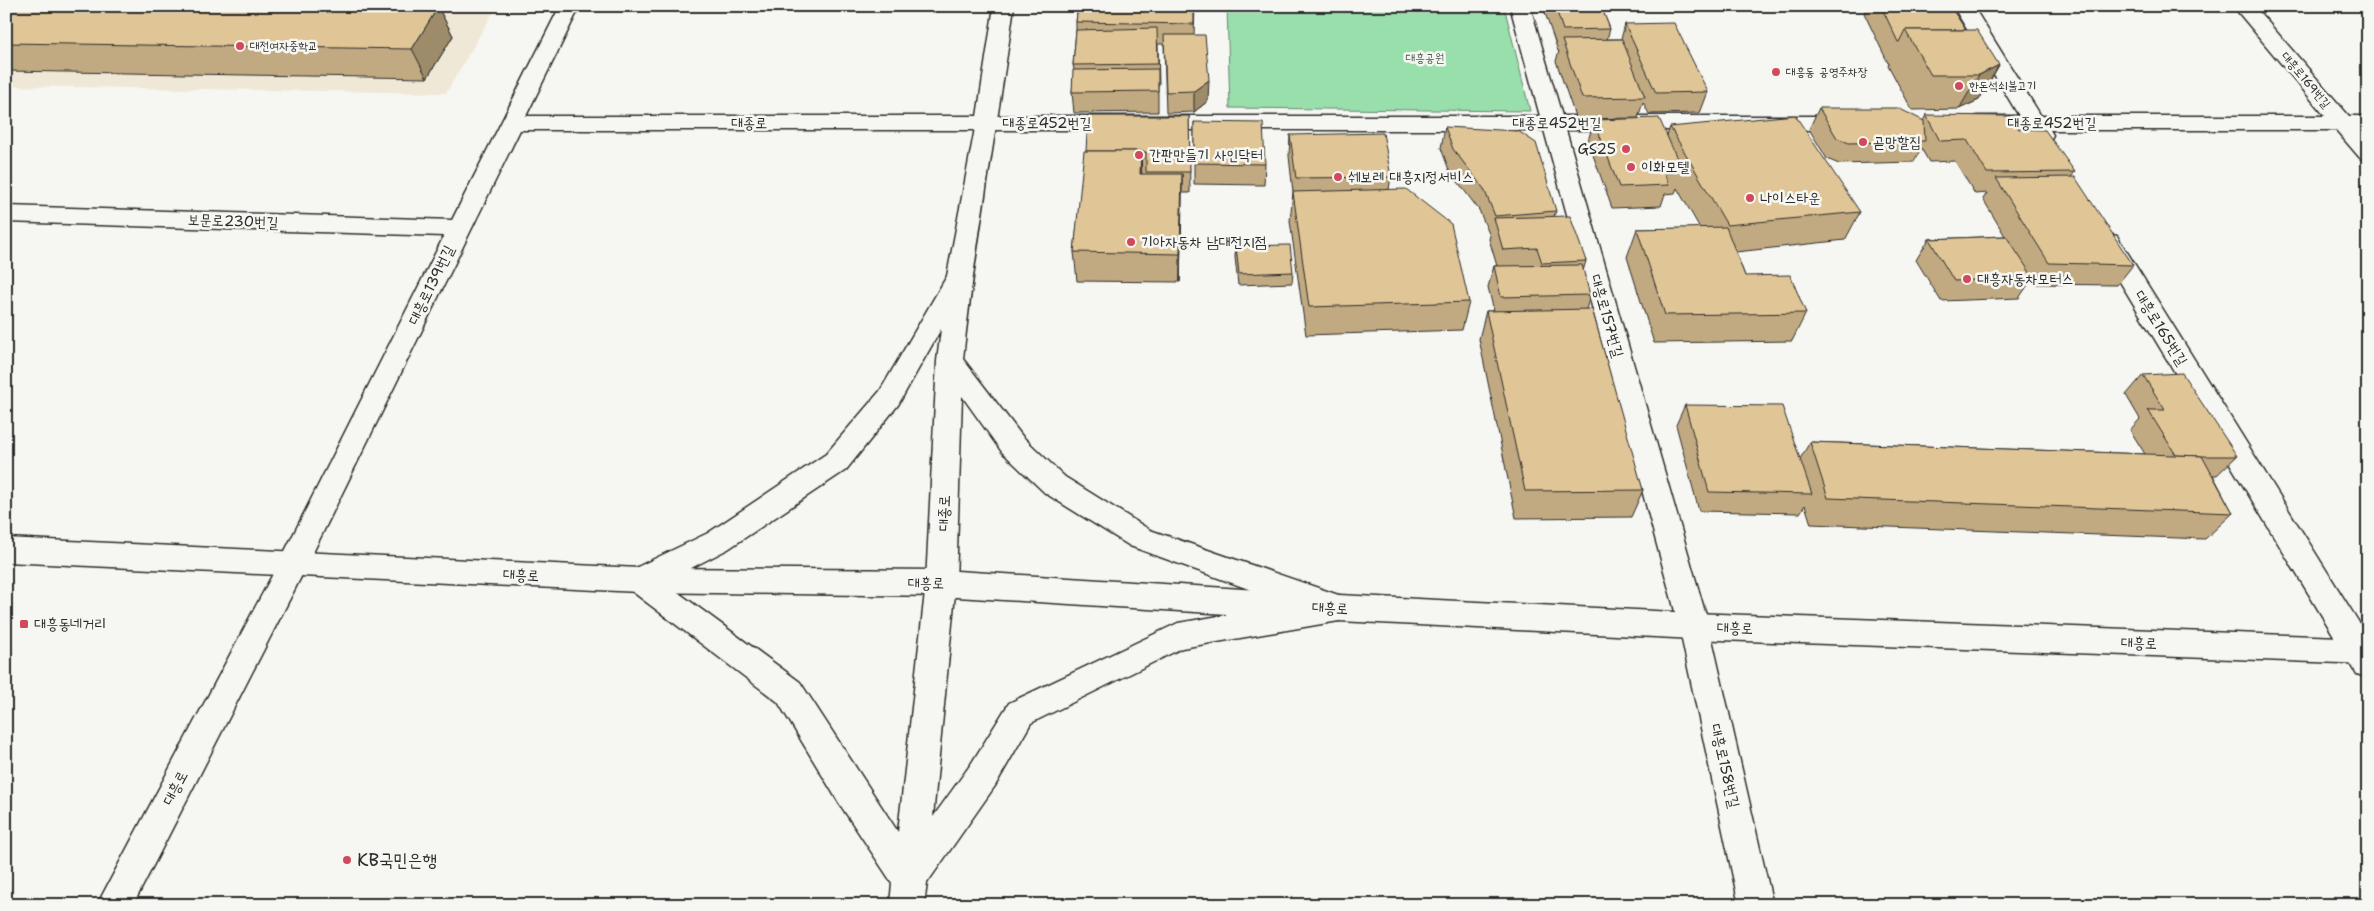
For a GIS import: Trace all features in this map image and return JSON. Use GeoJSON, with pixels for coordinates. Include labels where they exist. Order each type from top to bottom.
{"type":"FeatureCollection","features":[{"type":"Feature","properties":{"kind":"street","name":"대흥로139번길"},"geometry":{"type":"LineString","coordinates":[[293,564],[570,6]]}},
{"type":"Feature","properties":{"kind":"street","name":"대종로"},"geometry":{"type":"LineString","coordinates":[[908,891],[941,583],[950,361],[960,272],[987,124],[1004,6]]}},
{"type":"Feature","properties":{"kind":"street","name":"대흥로157번길"},"geometry":{"type":"LineString","coordinates":[[1520,6],[1694,626]]}},
{"type":"Feature","properties":{"kind":"street"},"geometry":{"type":"LineString","coordinates":[[1964,6],[2056,157]]}},
{"type":"Feature","properties":{"kind":"street","name":"대흥로169번길"},"geometry":{"type":"LineString","coordinates":[[2243,6],[2368,154]]}},
{"type":"Feature","properties":{"kind":"street","name":"대종로452번길"},"geometry":{"type":"LineString","coordinates":[[987,124],[1868,123]]}},
{"type":"Feature","properties":{"kind":"street","name":"대종로452번길"},"geometry":{"type":"LineString","coordinates":[[1956,123],[2368,123]]}},
{"type":"Feature","properties":{"kind":"street","name":"대종로"},"geometry":{"type":"LineString","coordinates":[[512,124],[987,124]]}},
{"type":"Feature","properties":{"kind":"street","name":"보문로230번길"},"geometry":{"type":"LineString","coordinates":[[6,214],[459,228]]}},
{"type":"Feature","properties":{"kind":"street","name":"대흥로165번길"},"geometry":{"type":"LineString","coordinates":[[2098,225],[2365,655]]}},
{"type":"Feature","properties":{"kind":"street"},"geometry":{"type":"LineString","coordinates":[[960,272],[889,398],[836,462],[718,541],[639,580],[789,692],[851,792],[908,891],[983,775],[1020,713],[1178,636],[1339,608]]}},
{"type":"Feature","properties":{"kind":"street"},"geometry":{"type":"LineString","coordinates":[[950,361],[1012,444],[1055,485],[1140,538],[1339,608]]}},
{"type":"Feature","properties":{"kind":"street","name":"대흥로"},"geometry":{"type":"LineString","coordinates":[[6,550],[639,580],[941,583],[1339,608],[1694,626],[2365,655]]}},
{"type":"Feature","properties":{"kind":"street","name":"대흥로"},"geometry":{"type":"LineString","coordinates":[[114,905],[293,564]]}},
{"type":"Feature","properties":{"kind":"street","name":"대흥로158번길"},"geometry":{"type":"LineString","coordinates":[[1694,626],[1756,905]]}},
{"type":"Feature","properties":{"kind":"shaded area","name":"대전여자중학교"},"geometry":{"type":"Polygon","coordinates":[[[6,6],[497,6],[446,93],[6,86],[6,6]]]}},
{"type":"Feature","properties":{"kind":"green space","name":"대흥공원"},"geometry":{"type":"Polygon","coordinates":[[[1227,6],[1504,6],[1530,111],[1230,108],[1227,6]]]}},
{"type":"Feature","properties":{"kind":"building"},"geometry":{"type":"Polygon","coordinates":[[[6,6],[438,7],[412,49],[6,43],[6,6]]]}},
{"type":"Feature","properties":{"kind":"building"},"geometry":{"type":"Polygon","coordinates":[[[1078,6],[1194,6],[1194,24],[1076,22],[1078,6]]]}},
{"type":"Feature","properties":{"kind":"building"},"geometry":{"type":"Polygon","coordinates":[[[1555,6],[1601,6],[1610,29],[1563,30],[1555,6]]]}},
{"type":"Feature","properties":{"kind":"building"},"geometry":{"type":"Polygon","coordinates":[[[1881,6],[1950,6],[1966,30],[1905,30],[1898,42],[1881,6]]]}},
{"type":"Feature","properties":{"kind":"building"},"geometry":{"type":"Polygon","coordinates":[[[1674,23],[1708,92],[1656,93],[1625,24],[1674,23]]]}},
{"type":"Feature","properties":{"kind":"building"},"geometry":{"type":"Polygon","coordinates":[[[1157,28],[1158,64],[1073,65],[1076,30],[1157,28]]]}},
{"type":"Feature","properties":{"kind":"building"},"geometry":{"type":"Polygon","coordinates":[[[1905,30],[1977,30],[1999,65],[1979,75],[1931,75],[1905,30]]]}},
{"type":"Feature","properties":{"kind":"building"},"geometry":{"type":"Polygon","coordinates":[[[1164,35],[1205,35],[1209,80],[1194,91],[1166,92],[1164,35]]]}},
{"type":"Feature","properties":{"kind":"building"},"geometry":{"type":"Polygon","coordinates":[[[1622,39],[1645,97],[1582,98],[1562,40],[1622,39]]]}},
{"type":"Feature","properties":{"kind":"building"},"geometry":{"type":"Polygon","coordinates":[[[1158,69],[1158,91],[1072,92],[1073,70],[1158,69]]]}},
{"type":"Feature","properties":{"kind":"building"},"geometry":{"type":"Polygon","coordinates":[[[1819,108],[1898,108],[1924,121],[1925,141],[1849,143],[1837,138],[1819,108]]]}},
{"type":"Feature","properties":{"kind":"building"},"geometry":{"type":"Polygon","coordinates":[[[1795,115],[1860,212],[1727,225],[1670,127],[1795,115]]]}},
{"type":"Feature","properties":{"kind":"building"},"geometry":{"type":"Polygon","coordinates":[[[1926,115],[2009,116],[2019,129],[2045,130],[2075,172],[1987,173],[1967,140],[1940,141],[1926,115]]]}},
{"type":"Feature","properties":{"kind":"building"},"geometry":{"type":"Polygon","coordinates":[[[1088,116],[1189,116],[1190,172],[1146,172],[1146,152],[1086,151],[1088,116]]]}},
{"type":"Feature","properties":{"kind":"building"},"geometry":{"type":"Polygon","coordinates":[[[1659,118],[1683,172],[1664,173],[1669,185],[1619,187],[1594,120],[1659,118]]]}},
{"type":"Feature","properties":{"kind":"building"},"geometry":{"type":"Polygon","coordinates":[[[1194,122],[1263,123],[1265,164],[1194,163],[1194,122]]]}},
{"type":"Feature","properties":{"kind":"building"},"geometry":{"type":"Polygon","coordinates":[[[1445,127],[1518,131],[1536,143],[1556,211],[1495,216],[1484,189],[1453,149],[1445,127]]]}},
{"type":"Feature","properties":{"kind":"building"},"geometry":{"type":"Polygon","coordinates":[[[1383,133],[1391,177],[1296,178],[1290,135],[1383,133]]]}},
{"type":"Feature","properties":{"kind":"building","name":"기아자동차 남대전지점"},"geometry":{"type":"Polygon","coordinates":[[[1084,151],[1141,151],[1140,174],[1182,174],[1180,254],[1074,252],[1084,151]]]}},
{"type":"Feature","properties":{"kind":"building"},"geometry":{"type":"Polygon","coordinates":[[[2075,177],[2133,265],[2049,263],[1996,178],[2075,177]]]}},
{"type":"Feature","properties":{"kind":"building"},"geometry":{"type":"Polygon","coordinates":[[[1406,189],[1451,224],[1469,302],[1309,307],[1293,192],[1406,189]]]}},
{"type":"Feature","properties":{"kind":"building"},"geometry":{"type":"Polygon","coordinates":[[[1570,216],[1586,261],[1542,263],[1537,248],[1503,250],[1494,218],[1570,216]]]}},
{"type":"Feature","properties":{"kind":"building"},"geometry":{"type":"Polygon","coordinates":[[[1726,227],[1745,276],[1790,275],[1806,313],[1665,315],[1637,229],[1726,227]]]}},
{"type":"Feature","properties":{"kind":"building"},"geometry":{"type":"Polygon","coordinates":[[[2006,236],[2033,277],[1954,281],[1929,239],[2006,236]]]}},
{"type":"Feature","properties":{"kind":"building"},"geometry":{"type":"Polygon","coordinates":[[[1290,245],[1293,272],[1239,274],[1236,246],[1290,245]]]}},
{"type":"Feature","properties":{"kind":"building"},"geometry":{"type":"Polygon","coordinates":[[[1582,265],[1590,295],[1501,297],[1494,266],[1582,265]]]}},
{"type":"Feature","properties":{"kind":"building"},"geometry":{"type":"Polygon","coordinates":[[[1592,309],[1643,490],[1525,491],[1486,311],[1592,309]]]}},
{"type":"Feature","properties":{"kind":"building"},"geometry":{"type":"Polygon","coordinates":[[[2182,373],[2237,456],[2176,455],[2148,410],[2165,410],[2143,375],[2182,373]]]}},
{"type":"Feature","properties":{"kind":"building"},"geometry":{"type":"Polygon","coordinates":[[[1685,405],[1782,406],[1812,494],[1709,492],[1685,405]]]}},
{"type":"Feature","properties":{"kind":"building"},"geometry":{"type":"Polygon","coordinates":[[[1810,442],[2202,456],[2233,513],[1828,498],[1810,442]]]}},
{"type":"Feature","properties":{"kind":"place","name":"대전여자중학교"},"geometry":{"type":"Point","coordinates":[240,46]}},
{"type":"Feature","properties":{"kind":"place","name":"대흥동 공영주차장"},"geometry":{"type":"Point","coordinates":[1776,72]}},
{"type":"Feature","properties":{"kind":"place","name":"한돈석쇠불고기"},"geometry":{"type":"Point","coordinates":[1959,86]}},
{"type":"Feature","properties":{"kind":"place","name":"곧망할집"},"geometry":{"type":"Point","coordinates":[1863,142]}},
{"type":"Feature","properties":{"kind":"place","name":"GS25"},"geometry":{"type":"Point","coordinates":[1626,149]}},
{"type":"Feature","properties":{"kind":"place","name":"간판만들기 사인닥터"},"geometry":{"type":"Point","coordinates":[1139,155]}},
{"type":"Feature","properties":{"kind":"place","name":"이화모텔"},"geometry":{"type":"Point","coordinates":[1631,167]}},
{"type":"Feature","properties":{"kind":"place","name":"쉐보레 대흥지정서비스"},"geometry":{"type":"Point","coordinates":[1338,177]}},
{"type":"Feature","properties":{"kind":"place","name":"나이스타운"},"geometry":{"type":"Point","coordinates":[1750,198]}},
{"type":"Feature","properties":{"kind":"place","name":"기아자동차 남대전지점"},"geometry":{"type":"Point","coordinates":[1131,242]}},
{"type":"Feature","properties":{"kind":"place","name":"대흥자동차모터스"},"geometry":{"type":"Point","coordinates":[1967,279]}},
{"type":"Feature","properties":{"kind":"place","name":"대흥동네거리"},"geometry":{"type":"Point","coordinates":[24,624]}},
{"type":"Feature","properties":{"kind":"place","name":"KB국민은행"},"geometry":{"type":"Point","coordinates":[347,860]}}]}
